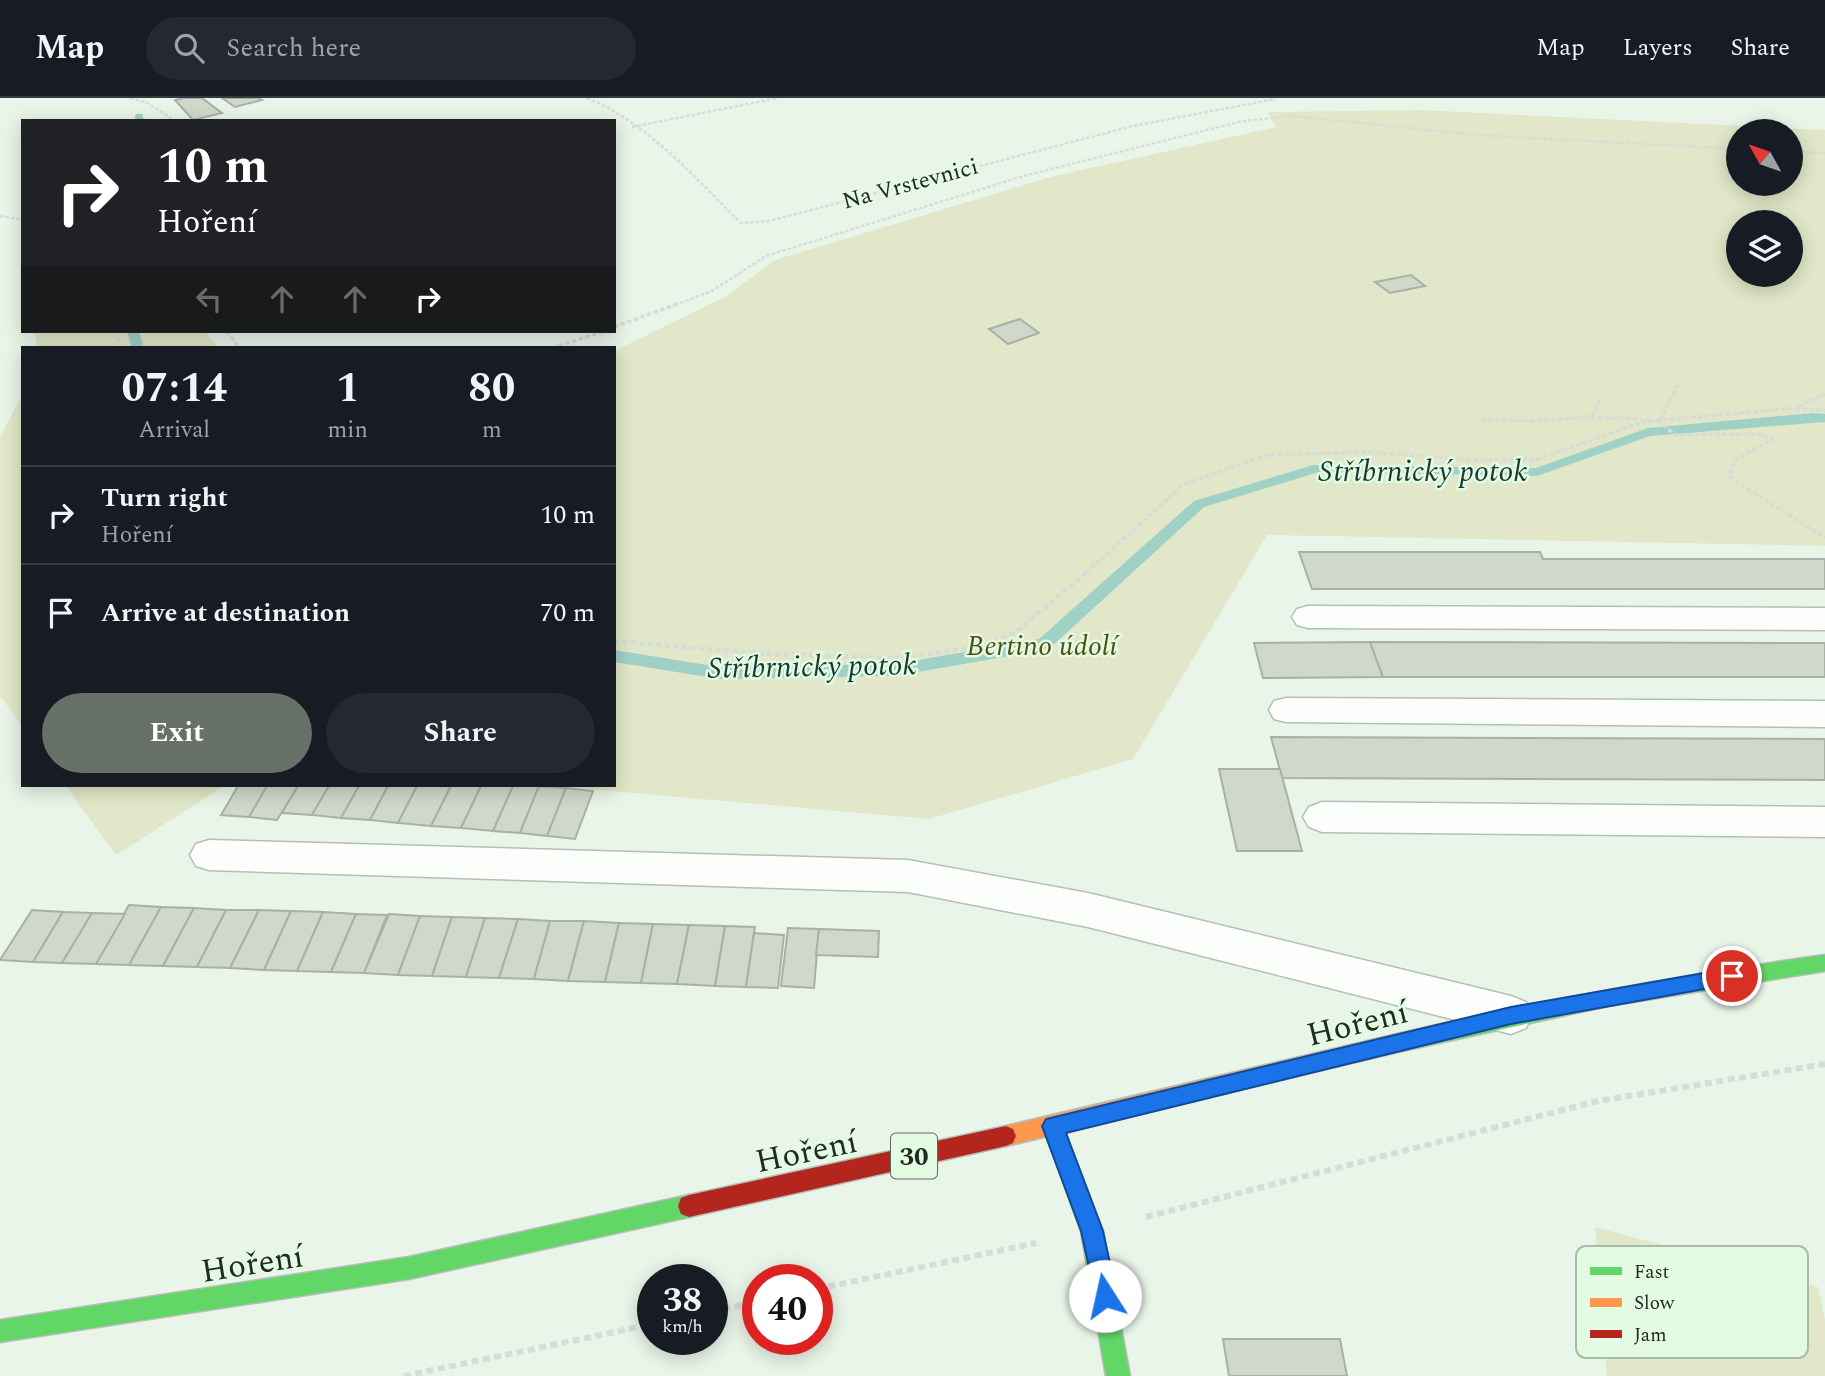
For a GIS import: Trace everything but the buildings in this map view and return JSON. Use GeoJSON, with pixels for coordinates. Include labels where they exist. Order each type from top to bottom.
{"type":"FeatureCollection","features":[{"type":"Feature","properties":{"kind":"main road","name":"Hoření"},"geometry":{"type":"LineString","coordinates":[[0,1331],[409,1268],[1053,1126],[1511,1016],[1708,979],[1825,963]]}},
{"type":"Feature","properties":{"kind":"main road"},"geometry":{"type":"LineString","coordinates":[[1053,1126],[1092,1231],[1118,1376]]}},
{"type":"Feature","properties":{"kind":"lane"},"geometry":{"type":"LineString","coordinates":[[1308,617],[1825,619]]}},
{"type":"Feature","properties":{"kind":"lane"},"geometry":{"type":"LineString","coordinates":[[1286,710],[1825,714]]}},
{"type":"Feature","properties":{"kind":"lane"},"geometry":{"type":"LineString","coordinates":[[1322,817],[1825,822]]}},
{"type":"Feature","properties":{"kind":"lane"},"geometry":{"type":"LineString","coordinates":[[209,855],[908,876],[1088,910],[1511,1016]]}},
{"type":"Feature","properties":{"kind":"path"},"geometry":{"type":"LineString","coordinates":[[130,98],[146,103],[172,119]]}},
{"type":"Feature","properties":{"kind":"path","name":"Na Vrstevnici"},"geometry":{"type":"LineString","coordinates":[[587,98],[600,100],[660,148],[741,223],[769,221],[1133,126],[1275,99]]}},
{"type":"Feature","properties":{"kind":"path"},"geometry":{"type":"LineString","coordinates":[[632,127],[778,98]]}},
{"type":"Feature","properties":{"kind":"path"},"geometry":{"type":"LineString","coordinates":[[616,326],[712,291],[766,256],[1027,175],[1243,121],[1293,116],[1477,135],[1726,148]]}},
{"type":"Feature","properties":{"kind":"path"},"geometry":{"type":"LineString","coordinates":[[1803,152],[1825,153]]}},
{"type":"Feature","properties":{"kind":"path"},"geometry":{"type":"LineString","coordinates":[[0,216],[21,220]]}},
{"type":"Feature","properties":{"kind":"path"},"geometry":{"type":"LineString","coordinates":[[558,346],[598,333]]}},
{"type":"Feature","properties":{"kind":"path"},"geometry":{"type":"LineString","coordinates":[[1659,420],[1678,385]]}},
{"type":"Feature","properties":{"kind":"path"},"geometry":{"type":"LineString","coordinates":[[1797,408],[1825,394]]}},
{"type":"Feature","properties":{"kind":"path"},"geometry":{"type":"LineString","coordinates":[[1591,417],[1600,400]]}},
{"type":"Feature","properties":{"kind":"path"},"geometry":{"type":"LineString","coordinates":[[616,641],[768,654],[906,658],[987,645],[1020,629],[1039,614],[1184,484],[1267,455],[1364,453],[1475,460],[1538,459],[1637,424],[1659,420],[1797,408],[1825,411]]}},
{"type":"Feature","properties":{"kind":"path"},"geometry":{"type":"LineString","coordinates":[[1481,419],[1535,421],[1591,417],[1659,420],[1675,435],[1756,434],[1773,439],[1734,461],[1730,477],[1825,538]]}},
{"type":"Feature","properties":{"kind":"path"},"geometry":{"type":"LineString","coordinates":[[833,1286],[1092,1231],[1598,1101],[1825,1064]]}},
{"type":"Feature","properties":{"kind":"path"},"geometry":{"type":"LineString","coordinates":[[404,1376],[637,1327]]}},
{"type":"Feature","properties":{"kind":"green space","name":"Bertino údolí"},"geometry":{"type":"Polygon","coordinates":[[[1420,110],[1726,125],[1726,196],[1803,196],[1803,129],[1825,130],[1825,546],[1267,535],[1133,759],[929,819],[565,787],[616,787],[616,350],[727,296],[775,260],[1054,176],[1276,127],[1268,112],[1420,110]]]}},
{"type":"Feature","properties":{"kind":"green space"},"geometry":{"type":"Polygon","coordinates":[[[34,333],[206,333],[216,346],[38,346],[34,333]]]}},
{"type":"Feature","properties":{"kind":"green space"},"geometry":{"type":"Polygon","coordinates":[[[21,397],[21,724],[0,696],[0,437],[21,397]]]}},
{"type":"Feature","properties":{"kind":"green space"},"geometry":{"type":"Polygon","coordinates":[[[67,787],[222,787],[116,855],[67,787]]]}},
{"type":"Feature","properties":{"kind":"green space"},"geometry":{"type":"Polygon","coordinates":[[[1595,1227],[1666,1246],[1597,1246],[1595,1227]]]}},
{"type":"Feature","properties":{"kind":"green space"},"geometry":{"type":"Polygon","coordinates":[[[1808,1284],[1818,1287],[1825,1320],[1825,1376],[1607,1376],[1606,1358],[1808,1358],[1808,1284]]]}},
{"type":"Feature","properties":{"kind":"waterway","name":"Stříbrnický potok"},"geometry":{"type":"LineString","coordinates":[[134,333],[137,346]]}},
{"type":"Feature","properties":{"kind":"waterway","name":"Stříbrnický potok"},"geometry":{"type":"LineString","coordinates":[[616,656],[720,673],[895,670],[1044,644],[1199,504],[1318,468],[1537,472],[1648,432],[1825,418]]}},
{"type":"Feature","properties":{"kind":"traffic: fast"},"geometry":{"type":"LineString","coordinates":[[1393,1044],[1608,998],[1825,963]]}},
{"type":"Feature","properties":{"kind":"traffic: fast"},"geometry":{"type":"LineString","coordinates":[[1053,1126],[1092,1231],[1118,1376]]}},
{"type":"Feature","properties":{"kind":"traffic: fast"},"geometry":{"type":"LineString","coordinates":[[0,1331],[409,1268],[689,1206]]}},
{"type":"Feature","properties":{"kind":"traffic: slow"},"geometry":{"type":"LineString","coordinates":[[1006,1136],[1393,1044]]}},
{"type":"Feature","properties":{"kind":"traffic: jam"},"geometry":{"type":"LineString","coordinates":[[689,1206],[1006,1136]]}},
{"type":"Feature","properties":{"kind":"route"},"geometry":{"type":"LineString","coordinates":[[1105,1296],[1092,1231],[1053,1126],[1511,1016],[1732,976]]}}]}
